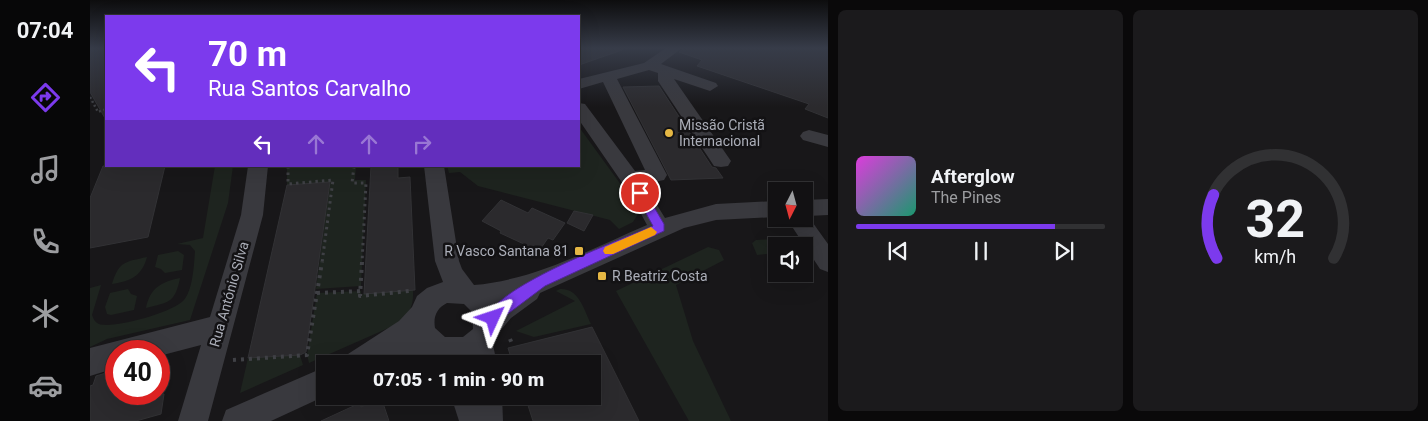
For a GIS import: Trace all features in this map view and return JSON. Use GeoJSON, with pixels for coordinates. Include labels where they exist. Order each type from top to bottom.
{"type":"FeatureCollection","features":[{"type":"Feature","properties":{"kind":"street"},"geometry":{"type":"LineString","coordinates":[[580,84],[642,68]]}},
{"type":"Feature","properties":{"kind":"street"},"geometry":{"type":"LineString","coordinates":[[655,68],[710,86]]}},
{"type":"Feature","properties":{"kind":"street"},"geometry":{"type":"LineString","coordinates":[[666,71],[666,81],[721,161]]}},
{"type":"Feature","properties":{"kind":"street"},"geometry":{"type":"LineString","coordinates":[[608,76],[657,175],[630,179]]}},
{"type":"Feature","properties":{"kind":"street"},"geometry":{"type":"LineString","coordinates":[[580,109],[630,179],[660,228]]}},
{"type":"Feature","properties":{"kind":"street"},"geometry":{"type":"LineString","coordinates":[[809,136],[828,140]]}},
{"type":"Feature","properties":{"kind":"street","name":"Rua António Silva"},"geometry":{"type":"LineString","coordinates":[[193,421],[252,216],[258,167]]}},
{"type":"Feature","properties":{"kind":"street"},"geometry":{"type":"LineString","coordinates":[[434,167],[452,275],[484,308],[487,316],[490,344]]}},
{"type":"Feature","properties":{"kind":"street"},"geometry":{"type":"LineString","coordinates":[[813,208],[828,207]]}},
{"type":"Feature","properties":{"kind":"street"},"geometry":{"type":"LineString","coordinates":[[422,302],[445,292],[498,294],[540,282],[660,228],[716,212],[768,209]]}},
{"type":"Feature","properties":{"kind":"street"},"geometry":{"type":"LineString","coordinates":[[804,228],[828,262]]}},
{"type":"Feature","properties":{"kind":"street"},"geometry":{"type":"LineString","coordinates":[[372,355],[397,339],[415,324],[442,253],[444,232]]}},
{"type":"Feature","properties":{"kind":"street"},"geometry":{"type":"LineString","coordinates":[[490,344],[493,318],[540,282]]}},
{"type":"Feature","properties":{"kind":"street"},"geometry":{"type":"LineString","coordinates":[[422,302],[422,331],[426,339],[444,355],[490,344]]}},
{"type":"Feature","properties":{"kind":"street"},"geometry":{"type":"LineString","coordinates":[[170,340],[220,327]]}},
{"type":"Feature","properties":{"kind":"street"},"geometry":{"type":"LineString","coordinates":[[90,362],[105,357]]}},
{"type":"Feature","properties":{"kind":"street"},"geometry":{"type":"LineString","coordinates":[[237,421],[316,385]]}},
{"type":"Feature","properties":{"kind":"street"},"geometry":{"type":"LineString","coordinates":[[469,405],[474,421]]}},
{"type":"Feature","properties":{"kind":"street"},"geometry":{"type":"LineString","coordinates":[[487,405],[488,421]]}},
{"type":"Feature","properties":{"kind":"path"},"geometry":{"type":"LineString","coordinates":[[90,97],[98,112],[105,109]]}},
{"type":"Feature","properties":{"kind":"path"},"geometry":{"type":"LineString","coordinates":[[247,359],[307,355],[334,180],[288,184],[288,167]]}},
{"type":"Feature","properties":{"kind":"path"},"geometry":{"type":"LineString","coordinates":[[354,167],[352,183],[366,183],[360,296],[422,302]]}},
{"type":"Feature","properties":{"kind":"path"},"geometry":{"type":"LineString","coordinates":[[317,293],[360,291]]}},
{"type":"Feature","properties":{"kind":"path"},"geometry":{"type":"LineString","coordinates":[[490,344],[513,346]]}},
{"type":"Feature","properties":{"kind":"shaded area"},"geometry":{"type":"Polygon","coordinates":[[[580,128],[635,204],[638,214],[633,222],[619,229],[610,220],[478,186],[460,172],[449,173],[447,167],[580,167],[580,128]]]}},
{"type":"Feature","properties":{"kind":"shaded area"},"geometry":{"type":"Polygon","coordinates":[[[215,167],[233,167],[228,203],[190,320],[107,339],[90,347],[90,288],[101,285],[92,315],[99,324],[107,325],[130,322],[169,310],[184,300],[187,295],[193,270],[195,251],[190,245],[177,244],[203,238],[215,167]]]}},
{"type":"Feature","properties":{"kind":"shaded area"},"geometry":{"type":"Polygon","coordinates":[[[287,167],[356,167],[355,180],[366,180],[361,286],[316,289],[330,182],[287,185],[287,167]]]}},
{"type":"Feature","properties":{"kind":"shaded area"},"geometry":{"type":"Polygon","coordinates":[[[768,239],[768,254],[757,255],[752,243],[756,240],[768,239]]]}},
{"type":"Feature","properties":{"kind":"shaded area"},"geometry":{"type":"Polygon","coordinates":[[[708,247],[719,250],[724,260],[676,285],[693,341],[731,421],[689,421],[616,291],[708,247]]]}},
{"type":"Feature","properties":{"kind":"shaded area"},"geometry":{"type":"Polygon","coordinates":[[[178,251],[184,255],[182,270],[165,273],[155,267],[158,255],[178,251]]]}},
{"type":"Feature","properties":{"kind":"shaded area"},"geometry":{"type":"Polygon","coordinates":[[[147,257],[139,273],[130,279],[112,284],[120,267],[133,260],[147,257]]]}},
{"type":"Feature","properties":{"kind":"shaded area"},"geometry":{"type":"Polygon","coordinates":[[[180,278],[176,292],[170,300],[146,308],[150,295],[157,287],[180,278]]]}},
{"type":"Feature","properties":{"kind":"shaded area"},"geometry":{"type":"Polygon","coordinates":[[[128,289],[131,294],[137,296],[134,310],[111,315],[107,314],[105,307],[110,293],[128,289]]]}},
{"type":"Feature","properties":{"kind":"shaded area"},"geometry":{"type":"Polygon","coordinates":[[[413,289],[413,301],[407,314],[393,326],[327,355],[316,355],[316,360],[309,363],[307,355],[317,293],[361,291],[361,294],[413,289]]]}},
{"type":"Feature","properties":{"kind":"shaded area"},"geometry":{"type":"Polygon","coordinates":[[[560,289],[572,292],[576,296],[591,324],[534,337],[516,331],[575,301],[556,291],[560,289]]]}},
{"type":"Feature","properties":{"kind":"shaded area"},"geometry":{"type":"Polygon","coordinates":[[[300,355],[303,365],[240,393],[248,358],[300,355]]]}},
{"type":"Feature","properties":{"kind":"building"},"geometry":{"type":"Polygon","coordinates":[[[90,68],[105,68],[105,118],[90,92],[90,68]]]}},
{"type":"Feature","properties":{"kind":"building"},"geometry":{"type":"Polygon","coordinates":[[[702,68],[828,68],[828,118],[805,109],[809,104],[702,68]]]}},
{"type":"Feature","properties":{"kind":"building","name":"Missão Cristã Internacional"},"geometry":{"type":"Polygon","coordinates":[[[659,86],[712,167],[716,168],[723,178],[671,180],[623,87],[659,86]]]}},
{"type":"Feature","properties":{"kind":"building"},"geometry":{"type":"Polygon","coordinates":[[[103,166],[165,167],[148,237],[90,248],[90,198],[103,166]]]}},
{"type":"Feature","properties":{"kind":"building"},"geometry":{"type":"Polygon","coordinates":[[[371,167],[398,167],[398,178],[410,177],[415,290],[364,294],[371,167]]]}},
{"type":"Feature","properties":{"kind":"building"},"geometry":{"type":"Polygon","coordinates":[[[330,182],[306,352],[300,355],[248,358],[287,185],[330,182]]]}},
{"type":"Feature","properties":{"kind":"building"},"geometry":{"type":"Polygon","coordinates":[[[501,200],[528,213],[532,208],[565,223],[553,240],[548,238],[539,251],[500,233],[501,231],[482,221],[501,200]]]}},
{"type":"Feature","properties":{"kind":"building"},"geometry":{"type":"Polygon","coordinates":[[[574,211],[593,215],[584,231],[567,223],[574,211]]]}},
{"type":"Feature","properties":{"kind":"building"},"geometry":{"type":"Polygon","coordinates":[[[592,327],[639,421],[533,421],[528,405],[601,405],[601,355],[510,355],[508,348],[592,327]]]}},
{"type":"Feature","properties":{"kind":"building"},"geometry":{"type":"Polygon","coordinates":[[[105,373],[105,405],[162,405],[161,414],[136,421],[90,421],[90,386],[93,385],[96,376],[105,373]]]}},
{"type":"Feature","properties":{"kind":"building"},"geometry":{"type":"Polygon","coordinates":[[[356,405],[360,405],[361,407],[365,405],[384,405],[389,421],[321,421],[356,405]]]}},
{"type":"Feature","properties":{"kind":"slow traffic"},"geometry":{"type":"LineString","coordinates":[[609,251],[651,232]]}},
{"type":"Feature","properties":{"kind":"place","name":"Missão Cristã Internacional"},"geometry":{"type":"Point","coordinates":[669,133]}},
{"type":"Feature","properties":{"kind":"place","name":"R Vasco Santana 81"},"geometry":{"type":"Point","coordinates":[579,251]}},
{"type":"Feature","properties":{"kind":"place","name":"R Beatriz Costa"},"geometry":{"type":"Point","coordinates":[602,276]}},
{"type":"Feature","properties":{"kind":"route"},"geometry":{"type":"LineString","coordinates":[[493,318],[540,282],[660,228],[640,193]]}}]}
